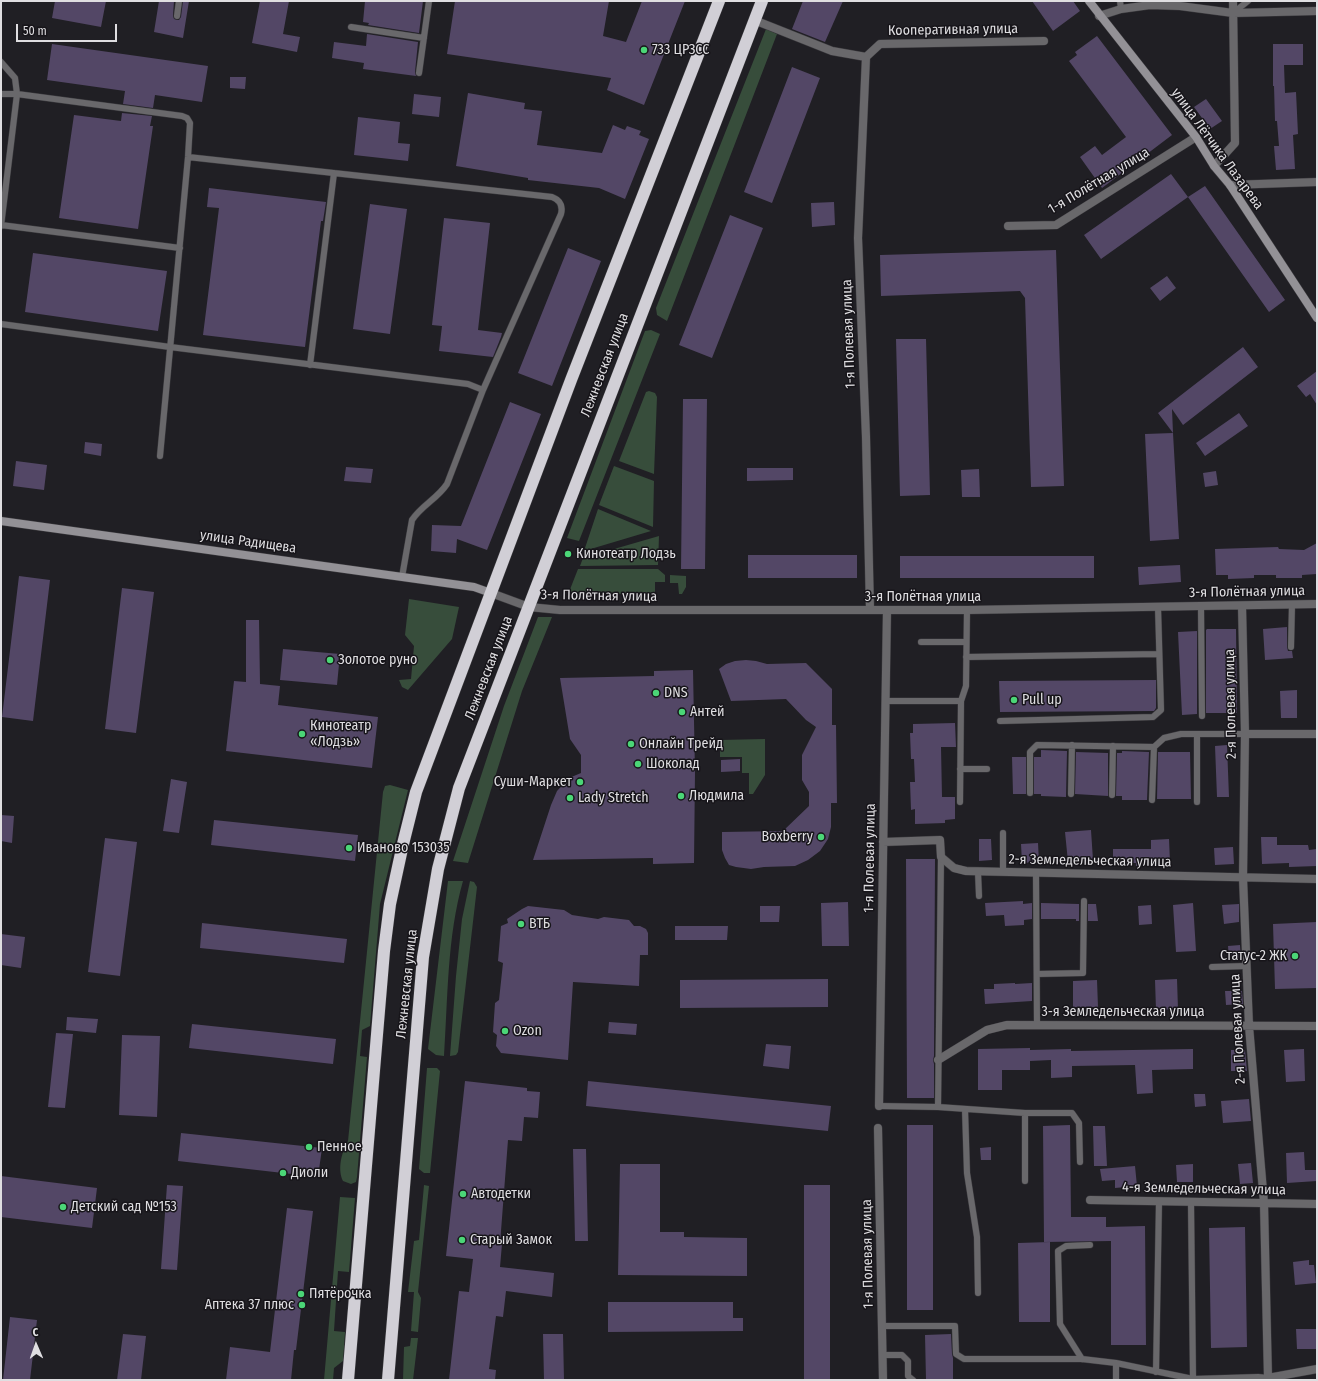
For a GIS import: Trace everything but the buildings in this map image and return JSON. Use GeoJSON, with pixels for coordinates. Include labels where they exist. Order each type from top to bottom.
{"type":"FeatureCollection","features":[{"type":"Feature","properties":{"kind":"highway","name":"Лежневская улица"},"geometry":{"type":"LineString","coordinates":[[348,1380],[384,950],[390,904],[402,844],[416,792],[572,380],[719,1]]}},
{"type":"Feature","properties":{"kind":"highway","name":"Лежневская улица"},"geometry":{"type":"LineString","coordinates":[[388,1380],[423,957],[438,869],[459,788],[762,1]]}},
{"type":"Feature","properties":{"kind":"street","name":"улица Лётчика Лазарева"},"geometry":{"type":"LineString","coordinates":[[1089,1],[1099,16],[1196,137],[1214,166],[1230,185],[1317,318]]}},
{"type":"Feature","properties":{"kind":"street"},"geometry":{"type":"LineString","coordinates":[[1214,166],[1235,143],[1233,1]]}},
{"type":"Feature","properties":{"kind":"street"},"geometry":{"type":"LineString","coordinates":[[1099,16],[1121,5],[1182,4],[1233,13],[1317,11]]}},
{"type":"Feature","properties":{"kind":"street"},"geometry":{"type":"LineString","coordinates":[[754,20],[832,51],[866,57]]}},
{"type":"Feature","properties":{"kind":"street","name":"Кооперативная улица"},"geometry":{"type":"LineString","coordinates":[[866,57],[880,44],[1044,41]]}},
{"type":"Feature","properties":{"kind":"street","name":"1-я Полевая улица"},"geometry":{"type":"LineString","coordinates":[[866,57],[858,238],[866,436],[870,610]]}},
{"type":"Feature","properties":{"kind":"street","name":"1-я Полётная улица"},"geometry":{"type":"LineString","coordinates":[[1008,226],[1056,225],[1196,137]]}},
{"type":"Feature","properties":{"kind":"street"},"geometry":{"type":"LineString","coordinates":[[1230,185],[1317,182]]}},
{"type":"Feature","properties":{"kind":"street","name":"улица Радищева"},"geometry":{"type":"LineString","coordinates":[[1,521],[474,587],[491,593]]}},
{"type":"Feature","properties":{"kind":"street","name":"3-я Полётная улица"},"geometry":{"type":"LineString","coordinates":[[491,593],[529,608],[560,610],[967,610],[1317,604]]}},
{"type":"Feature","properties":{"kind":"street","name":"2-я Полевая улица"},"geometry":{"type":"LineString","coordinates":[[1242,606],[1245,734],[1243,878],[1249,1026],[1264,1203],[1268,1378]]}},
{"type":"Feature","properties":{"kind":"street","name":"1-я Полевая улица"},"geometry":{"type":"LineString","coordinates":[[879,1106],[887,610]]}},
{"type":"Feature","properties":{"kind":"street"},"geometry":{"type":"LineString","coordinates":[[1245,734],[1317,734]]}},
{"type":"Feature","properties":{"kind":"street"},"geometry":{"type":"LineString","coordinates":[[883,842],[940,840],[941,857]]}},
{"type":"Feature","properties":{"kind":"street","name":"2-я Земледельческая улица"},"geometry":{"type":"LineString","coordinates":[[941,857],[954,868],[978,872],[1317,879]]}},
{"type":"Feature","properties":{"kind":"street","name":"3-я Земледельческая улица"},"geometry":{"type":"LineString","coordinates":[[938,1060],[986,1030],[1007,1025],[1317,1026]]}},
{"type":"Feature","properties":{"kind":"street","name":"1-я Полевая улица"},"geometry":{"type":"LineString","coordinates":[[878,1128],[883,1380]]}},
{"type":"Feature","properties":{"kind":"street","name":"4-я Земледельческая улица"},"geometry":{"type":"LineString","coordinates":[[1090,1200],[1317,1204]]}},
{"type":"Feature","properties":{"kind":"street"},"geometry":{"type":"LineString","coordinates":[[1268,1378],[1317,1369]]}},
{"type":"Feature","properties":{"kind":"lane"},"geometry":{"type":"LineString","coordinates":[[177,16],[179,1]]}},
{"type":"Feature","properties":{"kind":"lane"},"geometry":{"type":"LineString","coordinates":[[419,73],[429,1]]}},
{"type":"Feature","properties":{"kind":"lane"},"geometry":{"type":"LineString","coordinates":[[1233,13],[1248,1]]}},
{"type":"Feature","properties":{"kind":"lane"},"geometry":{"type":"LineString","coordinates":[[351,27],[424,38]]}},
{"type":"Feature","properties":{"kind":"lane"},"geometry":{"type":"LineString","coordinates":[[1,62],[15,78],[16,94],[3,192],[1,225],[180,248]]}},
{"type":"Feature","properties":{"kind":"lane"},"geometry":{"type":"LineString","coordinates":[[1,94],[16,94],[185,117],[189,120],[191,126],[160,456]]}},
{"type":"Feature","properties":{"kind":"lane"},"geometry":{"type":"LineString","coordinates":[[188,157],[552,196],[560,201],[562,205],[561,214],[483,390],[446,484],[441,492],[417,512],[412,520],[402,577]]}},
{"type":"Feature","properties":{"kind":"lane"},"geometry":{"type":"LineString","coordinates":[[310,365],[334,173]]}},
{"type":"Feature","properties":{"kind":"lane"},"geometry":{"type":"LineString","coordinates":[[1,324],[310,365],[468,384],[483,390]]}},
{"type":"Feature","properties":{"kind":"lane"},"geometry":{"type":"LineString","coordinates":[[1291,647],[1292,604]]}},
{"type":"Feature","properties":{"kind":"lane"},"geometry":{"type":"LineString","coordinates":[[1201,606],[1202,716]]}},
{"type":"Feature","properties":{"kind":"lane"},"geometry":{"type":"LineString","coordinates":[[1000,721],[1153,717],[1160,710],[1158,607]]}},
{"type":"Feature","properties":{"kind":"lane"},"geometry":{"type":"LineString","coordinates":[[960,802],[961,701],[966,686],[967,610]]}},
{"type":"Feature","properties":{"kind":"lane"},"geometry":{"type":"LineString","coordinates":[[921,642],[966,642]]}},
{"type":"Feature","properties":{"kind":"lane"},"geometry":{"type":"LineString","coordinates":[[966,656],[1159,654]]}},
{"type":"Feature","properties":{"kind":"lane"},"geometry":{"type":"LineString","coordinates":[[885,700],[961,701]]}},
{"type":"Feature","properties":{"kind":"lane"},"geometry":{"type":"LineString","coordinates":[[1030,793],[1030,752],[1037,745],[1154,747],[1164,738],[1181,734],[1245,734]]}},
{"type":"Feature","properties":{"kind":"lane"},"geometry":{"type":"LineString","coordinates":[[1197,734],[1197,802]]}},
{"type":"Feature","properties":{"kind":"lane"},"geometry":{"type":"LineString","coordinates":[[1071,794],[1072,746]]}},
{"type":"Feature","properties":{"kind":"lane"},"geometry":{"type":"LineString","coordinates":[[1112,795],[1113,746]]}},
{"type":"Feature","properties":{"kind":"lane"},"geometry":{"type":"LineString","coordinates":[[1152,800],[1154,747]]}},
{"type":"Feature","properties":{"kind":"lane"},"geometry":{"type":"LineString","coordinates":[[960,769],[988,769]]}},
{"type":"Feature","properties":{"kind":"lane"},"geometry":{"type":"LineString","coordinates":[[1003,833],[1003,872]]}},
{"type":"Feature","properties":{"kind":"lane"},"geometry":{"type":"LineString","coordinates":[[938,1107],[941,857]]}},
{"type":"Feature","properties":{"kind":"lane"},"geometry":{"type":"LineString","coordinates":[[978,872],[979,896]]}},
{"type":"Feature","properties":{"kind":"lane"},"geometry":{"type":"LineString","coordinates":[[1036,873],[1037,1025]]}},
{"type":"Feature","properties":{"kind":"lane"},"geometry":{"type":"LineString","coordinates":[[1037,974],[1083,973],[1084,901]]}},
{"type":"Feature","properties":{"kind":"lane"},"geometry":{"type":"LineString","coordinates":[[1212,967],[1247,966]]}},
{"type":"Feature","properties":{"kind":"lane"},"geometry":{"type":"LineString","coordinates":[[879,1106],[938,1107],[1025,1113],[1072,1113],[1079,1123],[1080,1162]]}},
{"type":"Feature","properties":{"kind":"lane"},"geometry":{"type":"LineString","coordinates":[[965,1109],[967,1173],[977,1237],[978,1293]]}},
{"type":"Feature","properties":{"kind":"lane"},"geometry":{"type":"LineString","coordinates":[[1025,1113],[1025,1181]]}},
{"type":"Feature","properties":{"kind":"lane"},"geometry":{"type":"LineString","coordinates":[[1156,1372],[1159,1201]]}},
{"type":"Feature","properties":{"kind":"lane"},"geometry":{"type":"LineString","coordinates":[[1192,1202],[1193,1379]]}},
{"type":"Feature","properties":{"kind":"lane"},"geometry":{"type":"LineString","coordinates":[[1082,1359],[1060,1324],[1058,1252],[1066,1246],[1090,1245]]}},
{"type":"Feature","properties":{"kind":"lane"},"geometry":{"type":"LineString","coordinates":[[882,1326],[955,1326],[956,1354],[964,1359],[1082,1359],[1116,1363],[1193,1379],[1268,1378]]}},
{"type":"Feature","properties":{"kind":"lane"},"geometry":{"type":"LineString","coordinates":[[883,1355],[902,1355],[908,1361],[908,1376],[913,1380]]}},
{"type":"Feature","properties":{"kind":"lane"},"geometry":{"type":"LineString","coordinates":[[1116,1363],[1116,1380]]}},
{"type":"Feature","properties":{"kind":"green space"},"geometry":{"type":"Polygon","coordinates":[[[766,29],[777,34],[667,321],[657,315],[656,308],[766,29]]]}},
{"type":"Feature","properties":{"kind":"green space"},"geometry":{"type":"Polygon","coordinates":[[[651,330],[660,334],[579,541],[567,538],[645,331],[651,330]]]}},
{"type":"Feature","properties":{"kind":"green space"},"geometry":{"type":"Polygon","coordinates":[[[649,391],[655,393],[657,397],[654,474],[619,461],[646,392],[649,391]]]}},
{"type":"Feature","properties":{"kind":"green space"},"geometry":{"type":"Polygon","coordinates":[[[614,466],[654,481],[653,527],[599,505],[614,466]]]}},
{"type":"Feature","properties":{"kind":"green space"},"geometry":{"type":"Polygon","coordinates":[[[598,509],[651,531],[584,551],[598,509]]]}},
{"type":"Feature","properties":{"kind":"green space"},"geometry":{"type":"Polygon","coordinates":[[[659,536],[658,565],[580,566],[583,558],[659,536]]]}},
{"type":"Feature","properties":{"kind":"green space"},"geometry":{"type":"Polygon","coordinates":[[[578,569],[658,569],[665,575],[665,582],[655,582],[655,595],[569,592],[578,569]]]}},
{"type":"Feature","properties":{"kind":"green space"},"geometry":{"type":"Polygon","coordinates":[[[670,575],[686,576],[686,587],[682,594],[679,594],[678,583],[670,583],[670,575]]]}},
{"type":"Feature","properties":{"kind":"green space"},"geometry":{"type":"Polygon","coordinates":[[[409,599],[459,607],[452,639],[408,690],[402,687],[399,680],[411,679],[414,646],[405,635],[409,599]]]}},
{"type":"Feature","properties":{"kind":"green space"},"geometry":{"type":"Polygon","coordinates":[[[538,617],[552,617],[522,691],[468,863],[453,861],[504,706],[538,617]]]}},
{"type":"Feature","properties":{"kind":"green space"},"geometry":{"type":"Polygon","coordinates":[[[765,739],[765,775],[753,794],[749,794],[749,773],[742,773],[742,757],[720,757],[720,740],[765,739]]]}},
{"type":"Feature","properties":{"kind":"green space"},"geometry":{"type":"Polygon","coordinates":[[[390,785],[408,790],[380,904],[370,1026],[362,1030],[360,1056],[367,1057],[357,1177],[356,1182],[351,1184],[343,1181],[340,1166],[342,1155],[348,1141],[383,792],[385,786],[390,785]]]}},
{"type":"Feature","properties":{"kind":"green space"},"geometry":{"type":"Polygon","coordinates":[[[448,881],[463,881],[451,945],[444,1056],[436,1055],[428,1049],[448,881]]]}},
{"type":"Feature","properties":{"kind":"green space"},"geometry":{"type":"Polygon","coordinates":[[[470,881],[474,882],[477,887],[458,1052],[456,1055],[450,1056],[462,919],[470,881]]]}},
{"type":"Feature","properties":{"kind":"green space"},"geometry":{"type":"Polygon","coordinates":[[[427,1068],[437,1068],[440,1071],[430,1173],[424,1173],[419,1169],[427,1068]]]}},
{"type":"Feature","properties":{"kind":"green space"},"geometry":{"type":"Polygon","coordinates":[[[424,1185],[429,1186],[418,1292],[421,1298],[418,1332],[411,1331],[414,1292],[408,1292],[414,1241],[419,1240],[424,1185]]]}},
{"type":"Feature","properties":{"kind":"green space"},"geometry":{"type":"Polygon","coordinates":[[[340,1197],[355,1198],[349,1272],[338,1271],[334,1331],[345,1332],[343,1361],[334,1368],[333,1380],[324,1380],[340,1197]]]}},
{"type":"Feature","properties":{"kind":"green space"},"geometry":{"type":"Polygon","coordinates":[[[411,1338],[418,1338],[413,1380],[403,1380],[404,1347],[410,1346],[411,1338]]]}},
{"type":"Feature","properties":{"kind":"place","name":"733 ЦРЗСС"},"geometry":{"type":"Point","coordinates":[644,50]}},
{"type":"Feature","properties":{"kind":"place","name":"Кинотеатр Лодзь"},"geometry":{"type":"Point","coordinates":[568,554]}},
{"type":"Feature","properties":{"kind":"place","name":"Золотое руно"},"geometry":{"type":"Point","coordinates":[330,660]}},
{"type":"Feature","properties":{"kind":"place","name":"DNS"},"geometry":{"type":"Point","coordinates":[656,693]}},
{"type":"Feature","properties":{"kind":"place","name":"Pull up"},"geometry":{"type":"Point","coordinates":[1014,700]}},
{"type":"Feature","properties":{"kind":"place","name":"Антей"},"geometry":{"type":"Point","coordinates":[682,712]}},
{"type":"Feature","properties":{"kind":"place","name":"Кинотеатр «Лодзь»"},"geometry":{"type":"Point","coordinates":[302,734]}},
{"type":"Feature","properties":{"kind":"place","name":"Онлайн Трейд"},"geometry":{"type":"Point","coordinates":[631,744]}},
{"type":"Feature","properties":{"kind":"place","name":"Шоколад"},"geometry":{"type":"Point","coordinates":[638,764]}},
{"type":"Feature","properties":{"kind":"place","name":"Суши-Маркет"},"geometry":{"type":"Point","coordinates":[580,782]}},
{"type":"Feature","properties":{"kind":"place","name":"Людмила"},"geometry":{"type":"Point","coordinates":[681,796]}},
{"type":"Feature","properties":{"kind":"place","name":"Lady Stretch"},"geometry":{"type":"Point","coordinates":[570,798]}},
{"type":"Feature","properties":{"kind":"place","name":"Boxberry"},"geometry":{"type":"Point","coordinates":[821,837]}},
{"type":"Feature","properties":{"kind":"place","name":"Иваново 153035"},"geometry":{"type":"Point","coordinates":[349,848]}},
{"type":"Feature","properties":{"kind":"place","name":"ВТБ"},"geometry":{"type":"Point","coordinates":[521,924]}},
{"type":"Feature","properties":{"kind":"place","name":"Статус-2 ЖК"},"geometry":{"type":"Point","coordinates":[1295,956]}},
{"type":"Feature","properties":{"kind":"place","name":"Ozon"},"geometry":{"type":"Point","coordinates":[505,1031]}},
{"type":"Feature","properties":{"kind":"place","name":"Пенное"},"geometry":{"type":"Point","coordinates":[309,1147]}},
{"type":"Feature","properties":{"kind":"place","name":"Диоли"},"geometry":{"type":"Point","coordinates":[283,1173]}},
{"type":"Feature","properties":{"kind":"place","name":"Автодетки"},"geometry":{"type":"Point","coordinates":[463,1194]}},
{"type":"Feature","properties":{"kind":"place","name":"Детский сад №153"},"geometry":{"type":"Point","coordinates":[63,1207]}},
{"type":"Feature","properties":{"kind":"place","name":"Старый Замок"},"geometry":{"type":"Point","coordinates":[462,1240]}},
{"type":"Feature","properties":{"kind":"place","name":"Пятёрочка"},"geometry":{"type":"Point","coordinates":[301,1294]}},
{"type":"Feature","properties":{"kind":"place","name":"Аптека 37 плюс"},"geometry":{"type":"Point","coordinates":[302,1305]}}]}
